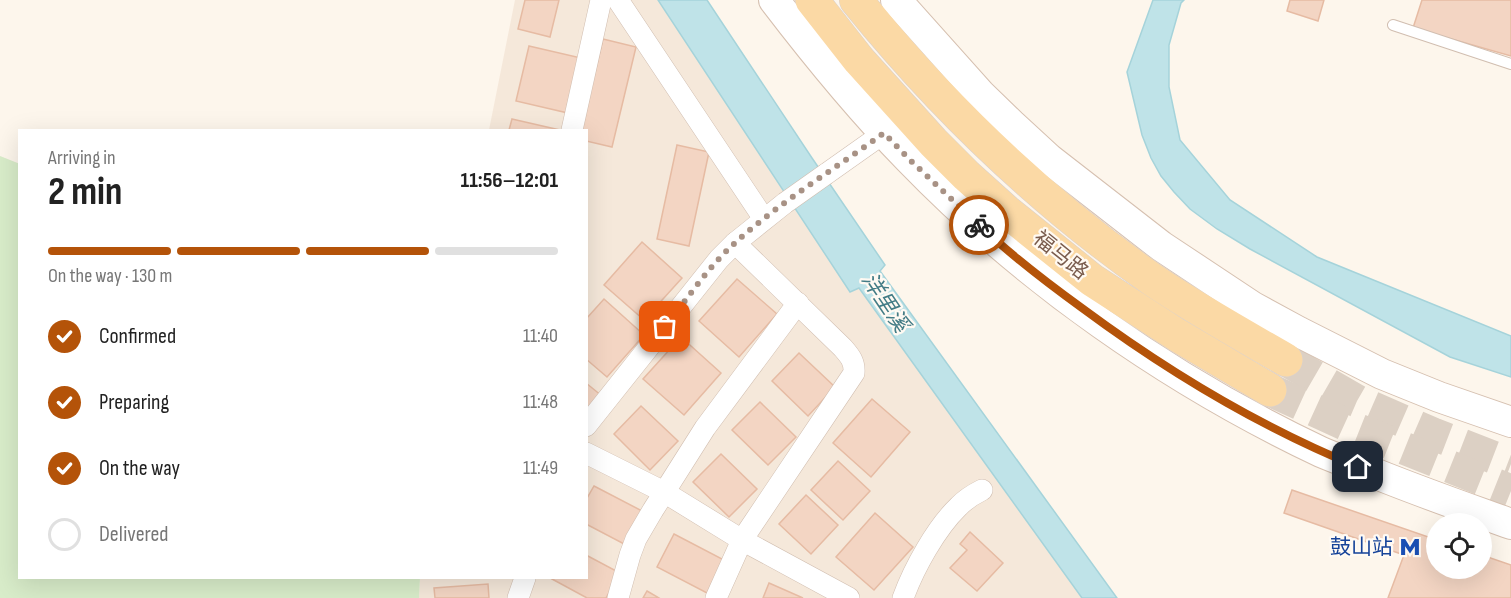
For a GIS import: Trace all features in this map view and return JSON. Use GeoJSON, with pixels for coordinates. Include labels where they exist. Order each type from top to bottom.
{"type":"FeatureCollection","features":[{"type":"Feature","properties":{"kind":"main road"},"geometry":{"type":"LineString","coordinates":[[774,0],[855,100],[910,160],[988,234],[1048,284],[1101,323],[1223,400],[1322,452],[1413,489],[1511,524]]}},
{"type":"Feature","properties":{"kind":"main road","name":"福马路"},"geometry":{"type":"LineString","coordinates":[[812,0],[859,60],[933,142],[1006,211],[1092,280],[1177,335],[1270,390]]}},
{"type":"Feature","properties":{"kind":"main road","name":"福马路"},"geometry":{"type":"LineString","coordinates":[[856,0],[922,78],[985,143],[1029,183],[1108,247],[1154,280],[1286,360]]}},
{"type":"Feature","properties":{"kind":"main road"},"geometry":{"type":"LineString","coordinates":[[896,0],[980,94],[1011,124],[1049,159],[1161,246],[1253,307],[1372,369],[1439,397],[1511,422]]}},
{"type":"Feature","properties":{"kind":"street"},"geometry":{"type":"LineString","coordinates":[[572,129],[601,0]]}},
{"type":"Feature","properties":{"kind":"street"},"geometry":{"type":"LineString","coordinates":[[618,0],[764,219]]}},
{"type":"Feature","properties":{"kind":"street"},"geometry":{"type":"LineString","coordinates":[[588,423],[719,259],[735,243],[786,202],[884,133]]}},
{"type":"Feature","properties":{"kind":"street"},"geometry":{"type":"LineString","coordinates":[[716,598],[742,540],[854,373],[855,366],[843,348],[735,243]]}},
{"type":"Feature","properties":{"kind":"street"},"geometry":{"type":"LineString","coordinates":[[618,598],[636,539],[664,492],[705,428],[798,303]]}},
{"type":"Feature","properties":{"kind":"street"},"geometry":{"type":"LineString","coordinates":[[588,454],[664,492],[742,540],[849,598]]}},
{"type":"Feature","properties":{"kind":"street"},"geometry":{"type":"LineString","coordinates":[[903,598],[918,564],[945,522],[958,506],[982,490]]}},
{"type":"Feature","properties":{"kind":"street"},"geometry":{"type":"LineString","coordinates":[[518,598],[525,579]]}},
{"type":"Feature","properties":{"kind":"lane"},"geometry":{"type":"LineString","coordinates":[[1393,25],[1511,64]]}},
{"type":"Feature","properties":{"kind":"shaded area"},"geometry":{"type":"Polygon","coordinates":[[[515,0],[658,0],[850,292],[859,287],[1082,598],[419,598],[420,579],[588,579],[588,129],[489,129],[515,0]]]}},
{"type":"Feature","properties":{"kind":"green space"},"geometry":{"type":"Polygon","coordinates":[[[0,156],[18,163],[18,579],[420,579],[419,598],[0,598],[0,156]]]}},
{"type":"Feature","properties":{"kind":"water","name":"洋里溪"},"geometry":{"type":"Polygon","coordinates":[[[658,0],[707,0],[885,265],[880,271],[1117,598],[1082,598],[859,288],[850,292],[658,0]]]}},
{"type":"Feature","properties":{"kind":"water"},"geometry":{"type":"Polygon","coordinates":[[[1153,0],[1184,0],[1181,3],[1169,45],[1169,87],[1180,140],[1230,200],[1317,257],[1511,336],[1511,377],[1450,357],[1250,249],[1190,209],[1161,176],[1151,158],[1142,135],[1127,72],[1153,0]]]}},
{"type":"Feature","properties":{"kind":"building"},"geometry":{"type":"Polygon","coordinates":[[[525,0],[559,0],[550,37],[518,29],[525,0]]]}},
{"type":"Feature","properties":{"kind":"building"},"geometry":{"type":"Polygon","coordinates":[[[1290,0],[1324,0],[1318,21],[1287,11],[1290,0]]]}},
{"type":"Feature","properties":{"kind":"building"},"geometry":{"type":"Polygon","coordinates":[[[1422,0],[1511,0],[1511,56],[1413,28],[1422,0]]]}},
{"type":"Feature","properties":{"kind":"building"},"geometry":{"type":"Polygon","coordinates":[[[603,39],[636,47],[612,147],[588,141],[588,129],[581,129],[603,39]]]}},
{"type":"Feature","properties":{"kind":"building"},"geometry":{"type":"Polygon","coordinates":[[[529,46],[581,58],[568,113],[516,101],[529,46]]]}},
{"type":"Feature","properties":{"kind":"building"},"geometry":{"type":"Polygon","coordinates":[[[512,119],[556,129],[509,129],[512,119]]]}},
{"type":"Feature","properties":{"kind":"building"},"geometry":{"type":"Polygon","coordinates":[[[677,145],[709,152],[689,246],[657,239],[677,145]]]}},
{"type":"Feature","properties":{"kind":"building"},"geometry":{"type":"Polygon","coordinates":[[[642,242],[682,278],[644,320],[604,285],[642,242]]]}},
{"type":"Feature","properties":{"kind":"building"},"geometry":{"type":"Polygon","coordinates":[[[737,279],[777,314],[739,357],[699,321],[737,279]]]}},
{"type":"Feature","properties":{"kind":"building"},"geometry":{"type":"Polygon","coordinates":[[[604,299],[644,335],[607,377],[588,361],[588,317],[604,299]]]}},
{"type":"Feature","properties":{"kind":"building"},"geometry":{"type":"Polygon","coordinates":[[[681,337],[721,373],[684,415],[643,379],[681,337]]]}},
{"type":"Feature","properties":{"kind":"building"},"geometry":{"type":"Polygon","coordinates":[[[799,353],[835,387],[808,416],[772,381],[799,353]]]}},
{"type":"Feature","properties":{"kind":"building"},"geometry":{"type":"Polygon","coordinates":[[[588,385],[602,396],[588,412],[588,385]]]}},
{"type":"Feature","properties":{"kind":"building"},"geometry":{"type":"Polygon","coordinates":[[[872,399],[910,432],[871,477],[833,443],[872,399]]]}},
{"type":"Feature","properties":{"kind":"building"},"geometry":{"type":"Polygon","coordinates":[[[760,402],[796,437],[768,465],[732,430],[760,402]]]}},
{"type":"Feature","properties":{"kind":"building"},"geometry":{"type":"Polygon","coordinates":[[[641,406],[678,441],[650,470],[614,434],[641,406]]]}},
{"type":"Feature","properties":{"kind":"building"},"geometry":{"type":"Polygon","coordinates":[[[721,454],[757,489],[729,517],[693,482],[721,454]]]}},
{"type":"Feature","properties":{"kind":"building"},"geometry":{"type":"Polygon","coordinates":[[[838,461],[870,491],[843,520],[811,490],[838,461]]]}},
{"type":"Feature","properties":{"kind":"building"},"geometry":{"type":"Polygon","coordinates":[[[594,486],[644,512],[626,545],[588,525],[588,496],[594,486]]]}},
{"type":"Feature","properties":{"kind":"building","name":"鼓山站"},"geometry":{"type":"Polygon","coordinates":[[[1292,490],[1426,536],[1426,579],[1492,579],[1492,558],[1511,565],[1511,598],[1388,598],[1404,555],[1284,513],[1292,490]]]}},
{"type":"Feature","properties":{"kind":"building"},"geometry":{"type":"Polygon","coordinates":[[[806,495],[838,525],[811,554],[779,524],[806,495]]]}},
{"type":"Feature","properties":{"kind":"building"},"geometry":{"type":"Polygon","coordinates":[[[875,513],[913,547],[874,590],[836,557],[875,513]]]}},
{"type":"Feature","properties":{"kind":"building"},"geometry":{"type":"Polygon","coordinates":[[[970,532],[1003,563],[977,591],[950,568],[967,550],[960,544],[970,532]]]}},
{"type":"Feature","properties":{"kind":"building"},"geometry":{"type":"Polygon","coordinates":[[[674,534],[724,560],[707,593],[657,567],[674,534]]]}},
{"type":"Feature","properties":{"kind":"building"},"geometry":{"type":"Polygon","coordinates":[[[588,556],[620,573],[606,598],[587,598],[552,579],[588,579],[588,556]]]}},
{"type":"Feature","properties":{"kind":"building"},"geometry":{"type":"Polygon","coordinates":[[[769,583],[803,598],[763,598],[769,583]]]}},
{"type":"Feature","properties":{"kind":"building"},"geometry":{"type":"Polygon","coordinates":[[[488,584],[489,598],[435,598],[434,588],[488,584]]]}},
{"type":"Feature","properties":{"kind":"building"},"geometry":{"type":"Polygon","coordinates":[[[647,591],[659,598],[643,598],[647,591]]]}},
{"type":"Feature","properties":{"kind":"tunnel"},"geometry":{"type":"LineString","coordinates":[[1286,360],[1357,401],[1511,464]]}},
{"type":"Feature","properties":{"kind":"tunnel"},"geometry":{"type":"LineString","coordinates":[[1270,390],[1351,427],[1511,491]]}},
{"type":"Feature","properties":{"kind":"way so far"},"geometry":{"type":"LineString","coordinates":[[665,327],[719,259],[735,243],[786,202],[884,133],[979,225]]}},
{"type":"Feature","properties":{"kind":"place","name":"鼓山站"},"geometry":{"type":"Point","coordinates":[1410,547]}},
{"type":"Feature","properties":{"kind":"route"},"geometry":{"type":"LineString","coordinates":[[979,225],[1048,284],[1160,362],[1207,391],[1283,432],[1358,467]]}}]}
